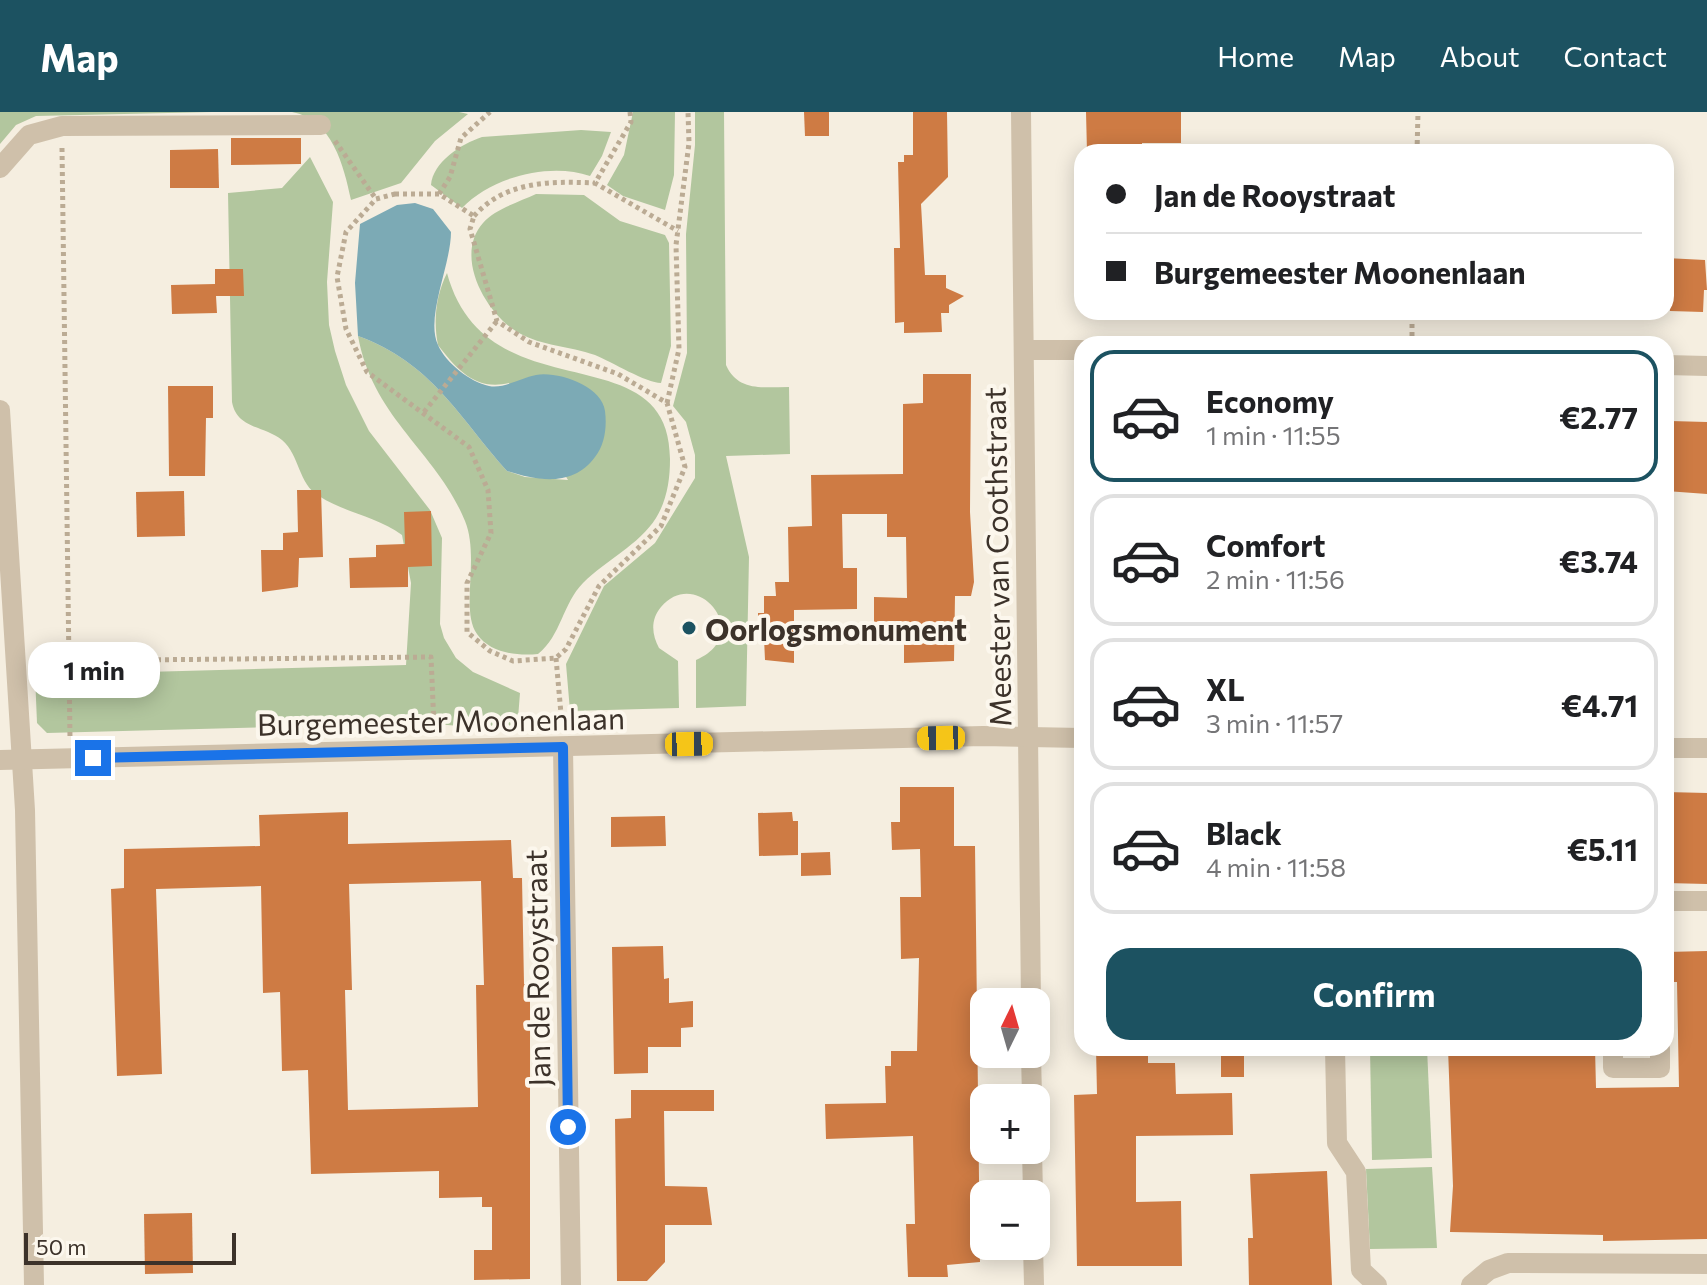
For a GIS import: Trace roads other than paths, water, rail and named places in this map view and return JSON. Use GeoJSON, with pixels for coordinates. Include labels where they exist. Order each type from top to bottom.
{"type":"FeatureCollection","features":[{"type":"Feature","properties":{"kind":"street","name":"Meester van Coothstraat"},"geometry":{"type":"LineString","coordinates":[[1021,112],[1031,988]]}},
{"type":"Feature","properties":{"kind":"street"},"geometry":{"type":"LineString","coordinates":[[0,168],[29,135],[62,126],[321,125]]}},
{"type":"Feature","properties":{"kind":"street"},"geometry":{"type":"LineString","coordinates":[[1024,350],[1074,350]]}},
{"type":"Feature","properties":{"kind":"street"},"geometry":{"type":"LineString","coordinates":[[1674,365],[1707,366]]}},
{"type":"Feature","properties":{"kind":"street"},"geometry":{"type":"LineString","coordinates":[[0,410],[22,760],[34,1285]]}},
{"type":"Feature","properties":{"kind":"street","name":"Burgemeester Moonenlaan"},"geometry":{"type":"LineString","coordinates":[[0,760],[1074,738]]}},
{"type":"Feature","properties":{"kind":"street","name":"Jan de Rooystraat"},"geometry":{"type":"LineString","coordinates":[[563,747],[571,1285]]}},
{"type":"Feature","properties":{"kind":"street"},"geometry":{"type":"LineString","coordinates":[[1674,748],[1707,748]]}},
{"type":"Feature","properties":{"kind":"street"},"geometry":{"type":"LineString","coordinates":[[1674,901],[1707,901]]}},
{"type":"Feature","properties":{"kind":"street"},"geometry":{"type":"LineString","coordinates":[[1335,1056],[1337,1143],[1356,1172],[1361,1270],[1377,1285]]}},
{"type":"Feature","properties":{"kind":"street"},"geometry":{"type":"LineString","coordinates":[[1613,1056],[1613,1068],[1660,1068],[1660,1056]]}},
{"type":"Feature","properties":{"kind":"street"},"geometry":{"type":"LineString","coordinates":[[1033,1260],[1034,1285]]}},
{"type":"Feature","properties":{"kind":"street"},"geometry":{"type":"LineString","coordinates":[[1471,1285],[1489,1270],[1508,1263],[1707,1264]]}},
{"type":"Feature","properties":{"kind":"water"},"geometry":{"type":"Polygon","coordinates":[[[415,203],[433,209],[451,232],[436,306],[435,333],[442,352],[467,376],[489,386],[506,385],[545,374],[578,382],[596,394],[602,402],[606,423],[601,447],[586,467],[554,479],[507,471],[425,376],[384,347],[358,336],[355,283],[360,224],[397,205],[415,203]]]}},
{"type":"Feature","properties":{"kind":"place","name":"Oorlogsmonument"},"geometry":{"type":"Point","coordinates":[689,628]}}]}
